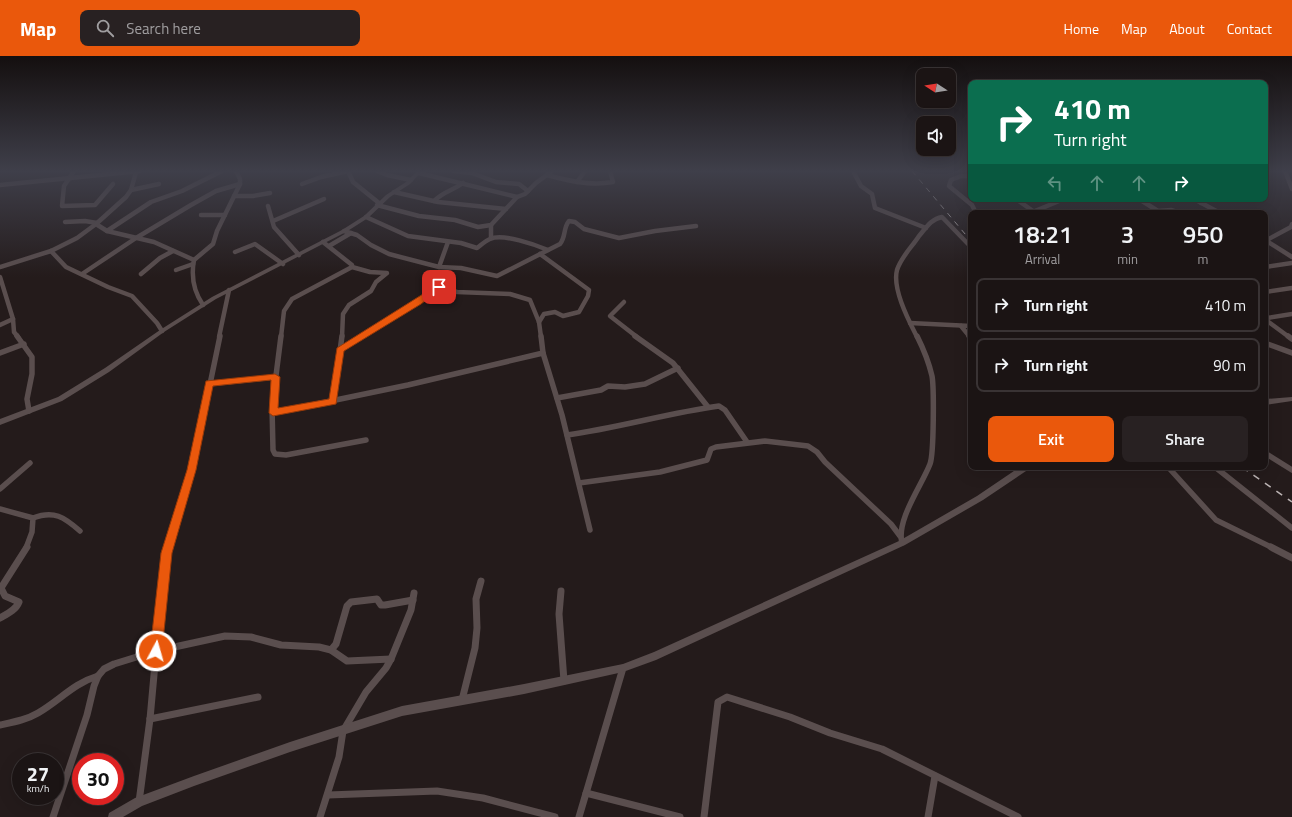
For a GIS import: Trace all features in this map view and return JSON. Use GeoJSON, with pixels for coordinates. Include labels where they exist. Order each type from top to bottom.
{"type":"FeatureCollection","features":[{"type":"Feature","properties":{"kind":"street"},"geometry":{"type":"LineString","coordinates":[[0,267],[51,251],[77,238],[97,224],[117,207]]}},
{"type":"Feature","properties":{"kind":"street"},"geometry":{"type":"LineString","coordinates":[[107,231],[144,207]]}},
{"type":"Feature","properties":{"kind":"street"},"geometry":{"type":"LineString","coordinates":[[82,274],[136,238],[190,207]]}},
{"type":"Feature","properties":{"kind":"street"},"geometry":{"type":"LineString","coordinates":[[176,270],[193,262],[213,244],[229,207]]}},
{"type":"Feature","properties":{"kind":"street"},"geometry":{"type":"LineString","coordinates":[[268,207],[274,227],[299,255]]}},
{"type":"Feature","properties":{"kind":"street"},"geometry":{"type":"LineString","coordinates":[[273,221],[307,207]]}},
{"type":"Feature","properties":{"kind":"street"},"geometry":{"type":"LineString","coordinates":[[0,422],[49,404],[77,389],[203,305],[344,231],[366,217],[376,207]]}},
{"type":"Feature","properties":{"kind":"street"},"geometry":{"type":"LineString","coordinates":[[387,207],[420,216],[455,220],[478,226],[492,225]]}},
{"type":"Feature","properties":{"kind":"street"},"geometry":{"type":"LineString","coordinates":[[484,207],[506,209]]}},
{"type":"Feature","properties":{"kind":"street"},"geometry":{"type":"LineString","coordinates":[[491,238],[492,225],[508,207]]}},
{"type":"Feature","properties":{"kind":"street"},"geometry":{"type":"LineString","coordinates":[[875,207],[880,211],[926,228]]}},
{"type":"Feature","properties":{"kind":"street"},"geometry":{"type":"LineString","coordinates":[[201,215],[225,214]]}},
{"type":"Feature","properties":{"kind":"street"},"geometry":{"type":"LineString","coordinates":[[366,217],[408,236],[477,248],[491,238],[508,238],[520,240],[548,250]]}},
{"type":"Feature","properties":{"kind":"street"},"geometry":{"type":"LineString","coordinates":[[901,539],[909,506],[931,463],[933,432],[932,377],[920,342],[910,323],[898,291],[897,271],[903,258],[932,220],[942,217],[968,244]]}},
{"type":"Feature","properties":{"kind":"street"},"geometry":{"type":"LineString","coordinates":[[65,222],[85,221],[97,224],[107,231],[154,242],[193,262]]}},
{"type":"Feature","properties":{"kind":"street"},"geometry":{"type":"LineString","coordinates":[[344,231],[357,235],[371,245],[389,254],[439,266],[461,268],[497,276],[563,241],[565,226],[569,221],[574,222],[584,229],[619,238],[655,231],[696,226]]}},
{"type":"Feature","properties":{"kind":"street"},"geometry":{"type":"LineString","coordinates":[[1268,240],[1291,227],[1292,224]]}},
{"type":"Feature","properties":{"kind":"street"},"geometry":{"type":"LineString","coordinates":[[329,246],[350,233]]}},
{"type":"Feature","properties":{"kind":"street"},"geometry":{"type":"LineString","coordinates":[[323,242],[352,265],[352,267],[370,272],[388,274],[376,282],[371,291],[348,305],[343,314],[333,402]]}},
{"type":"Feature","properties":{"kind":"street"},"geometry":{"type":"LineString","coordinates":[[439,266],[448,242]]}},
{"type":"Feature","properties":{"kind":"street"},"geometry":{"type":"LineString","coordinates":[[1268,242],[1292,257]]}},
{"type":"Feature","properties":{"kind":"street"},"geometry":{"type":"LineString","coordinates":[[235,252],[255,244],[282,264]]}},
{"type":"Feature","properties":{"kind":"street"},"geometry":{"type":"LineString","coordinates":[[51,251],[66,267],[94,281],[132,296],[157,323],[162,331]]}},
{"type":"Feature","properties":{"kind":"street"},"geometry":{"type":"LineString","coordinates":[[141,274],[160,258],[173,251]]}},
{"type":"Feature","properties":{"kind":"street"},"geometry":{"type":"LineString","coordinates":[[539,322],[544,314],[555,312],[563,316],[579,312],[589,295],[589,290],[560,269],[556,263],[540,254]]}},
{"type":"Feature","properties":{"kind":"street"},"geometry":{"type":"LineString","coordinates":[[193,262],[195,287],[198,300],[203,305]]}},
{"type":"Feature","properties":{"kind":"street"},"geometry":{"type":"LineString","coordinates":[[1268,267],[1292,263]]}},
{"type":"Feature","properties":{"kind":"street"},"geometry":{"type":"LineString","coordinates":[[352,267],[292,299],[286,305],[284,310],[275,377],[272,444],[275,454],[286,456],[366,440]]}},
{"type":"Feature","properties":{"kind":"street"},"geometry":{"type":"LineString","coordinates":[[0,277],[13,319],[14,332],[32,357],[32,374],[27,398],[29,411]]}},
{"type":"Feature","properties":{"kind":"street"},"geometry":{"type":"LineString","coordinates":[[340,350],[418,302],[439,287],[457,292],[510,294],[530,300],[539,322],[543,353],[567,435],[590,530]]}},
{"type":"Feature","properties":{"kind":"street"},"geometry":{"type":"LineString","coordinates":[[1268,292],[1292,288]]}},
{"type":"Feature","properties":{"kind":"street"},"geometry":{"type":"LineString","coordinates":[[139,802],[150,718],[165,558],[192,470],[229,290]]}},
{"type":"Feature","properties":{"kind":"street"},"geometry":{"type":"LineString","coordinates":[[624,302],[610,316],[673,363],[708,407]]}},
{"type":"Feature","properties":{"kind":"street"},"geometry":{"type":"LineString","coordinates":[[1268,318],[1292,314]]}},
{"type":"Feature","properties":{"kind":"street"},"geometry":{"type":"LineString","coordinates":[[0,325],[13,319]]}},
{"type":"Feature","properties":{"kind":"street"},"geometry":{"type":"LineString","coordinates":[[910,323],[968,326]]}},
{"type":"Feature","properties":{"kind":"street"},"geometry":{"type":"LineString","coordinates":[[1268,323],[1292,339]]}},
{"type":"Feature","properties":{"kind":"street"},"geometry":{"type":"LineString","coordinates":[[961,326],[968,335]]}},
{"type":"Feature","properties":{"kind":"street"},"geometry":{"type":"LineString","coordinates":[[0,353],[24,344]]}},
{"type":"Feature","properties":{"kind":"street"},"geometry":{"type":"LineString","coordinates":[[1268,344],[1292,353]]}},
{"type":"Feature","properties":{"kind":"street"},"geometry":{"type":"LineString","coordinates":[[273,413],[416,384],[543,353]]}},
{"type":"Feature","properties":{"kind":"street"},"geometry":{"type":"LineString","coordinates":[[557,398],[601,390],[608,386],[625,387],[645,384],[678,368]]}},
{"type":"Feature","properties":{"kind":"street"},"geometry":{"type":"LineString","coordinates":[[209,384],[275,377]]}},
{"type":"Feature","properties":{"kind":"street"},"geometry":{"type":"LineString","coordinates":[[1268,402],[1292,399]]}},
{"type":"Feature","properties":{"kind":"street"},"geometry":{"type":"LineString","coordinates":[[567,435],[602,430],[708,407],[720,406],[723,408],[747,442]]}},
{"type":"Feature","properties":{"kind":"street"},"geometry":{"type":"LineString","coordinates":[[579,483],[660,472],[686,464],[702,462],[707,460],[711,449],[716,447],[764,441],[794,444],[813,449],[891,524],[901,539]]}},
{"type":"Feature","properties":{"kind":"street"},"geometry":{"type":"LineString","coordinates":[[1268,455],[1292,470]]}},
{"type":"Feature","properties":{"kind":"street"},"geometry":{"type":"LineString","coordinates":[[0,489],[30,463]]}},
{"type":"Feature","properties":{"kind":"street"},"geometry":{"type":"LineString","coordinates":[[113,817],[139,802],[194,781],[290,747],[402,711],[564,681],[623,668],[656,656],[901,539],[980,498],[1022,470]]}},
{"type":"Feature","properties":{"kind":"street"},"geometry":{"type":"LineString","coordinates":[[1171,470],[1216,520],[1292,558]]}},
{"type":"Feature","properties":{"kind":"street"},"geometry":{"type":"LineString","coordinates":[[1219,470],[1292,528]]}},
{"type":"Feature","properties":{"kind":"street"},"geometry":{"type":"LineString","coordinates":[[0,509],[33,518],[42,514],[55,514],[62,517],[80,531]]}},
{"type":"Feature","properties":{"kind":"street"},"geometry":{"type":"LineString","coordinates":[[0,618],[14,610],[19,604],[19,602],[5,596],[2,593],[1,588],[21,559],[30,542],[34,528],[33,518]]}},
{"type":"Feature","properties":{"kind":"street"},"geometry":{"type":"LineString","coordinates":[[462,700],[474,654],[477,628],[476,599],[481,581]]}},
{"type":"Feature","properties":{"kind":"street"},"geometry":{"type":"LineString","coordinates":[[561,591],[559,614],[564,681]]}},
{"type":"Feature","properties":{"kind":"street"},"geometry":{"type":"LineString","coordinates":[[320,817],[339,757],[343,731],[366,692],[386,668],[391,659],[406,623],[414,597],[385,605],[381,605],[377,599],[351,602],[347,606],[336,644],[331,650]]}},
{"type":"Feature","properties":{"kind":"street"},"geometry":{"type":"LineString","coordinates":[[53,817],[87,715],[94,686],[98,676],[104,669],[114,664],[156,651],[219,638],[237,636],[251,637],[281,645],[319,647],[331,650],[347,661],[391,659]]}},
{"type":"Feature","properties":{"kind":"street"},"geometry":{"type":"LineString","coordinates":[[579,817],[623,668]]}},
{"type":"Feature","properties":{"kind":"street"},"geometry":{"type":"LineString","coordinates":[[0,725],[31,717],[80,681],[98,676]]}},
{"type":"Feature","properties":{"kind":"street"},"geometry":{"type":"LineString","coordinates":[[150,718],[258,697]]}},
{"type":"Feature","properties":{"kind":"street"},"geometry":{"type":"LineString","coordinates":[[704,817],[718,702],[727,697],[756,705],[830,733],[882,749],[1018,817]]}},
{"type":"Feature","properties":{"kind":"street"},"geometry":{"type":"LineString","coordinates":[[928,817],[935,776]]}},
{"type":"Feature","properties":{"kind":"street"},"geometry":{"type":"LineString","coordinates":[[328,795],[437,791],[483,798],[555,817]]}},
{"type":"Feature","properties":{"kind":"street"},"geometry":{"type":"LineString","coordinates":[[586,793],[680,817]]}},
{"type":"Feature","properties":{"kind":"railway"},"geometry":{"type":"LineString","coordinates":[[942,207],[968,237]]}},
{"type":"Feature","properties":{"kind":"railway"},"geometry":{"type":"LineString","coordinates":[[1246,470],[1292,502]]}},
{"type":"Feature","properties":{"kind":"route"},"geometry":{"type":"LineString","coordinates":[[156,651],[166,553],[192,470],[209,384],[275,377],[272,407],[273,413],[333,402],[340,350],[418,302],[439,287]]}}]}
